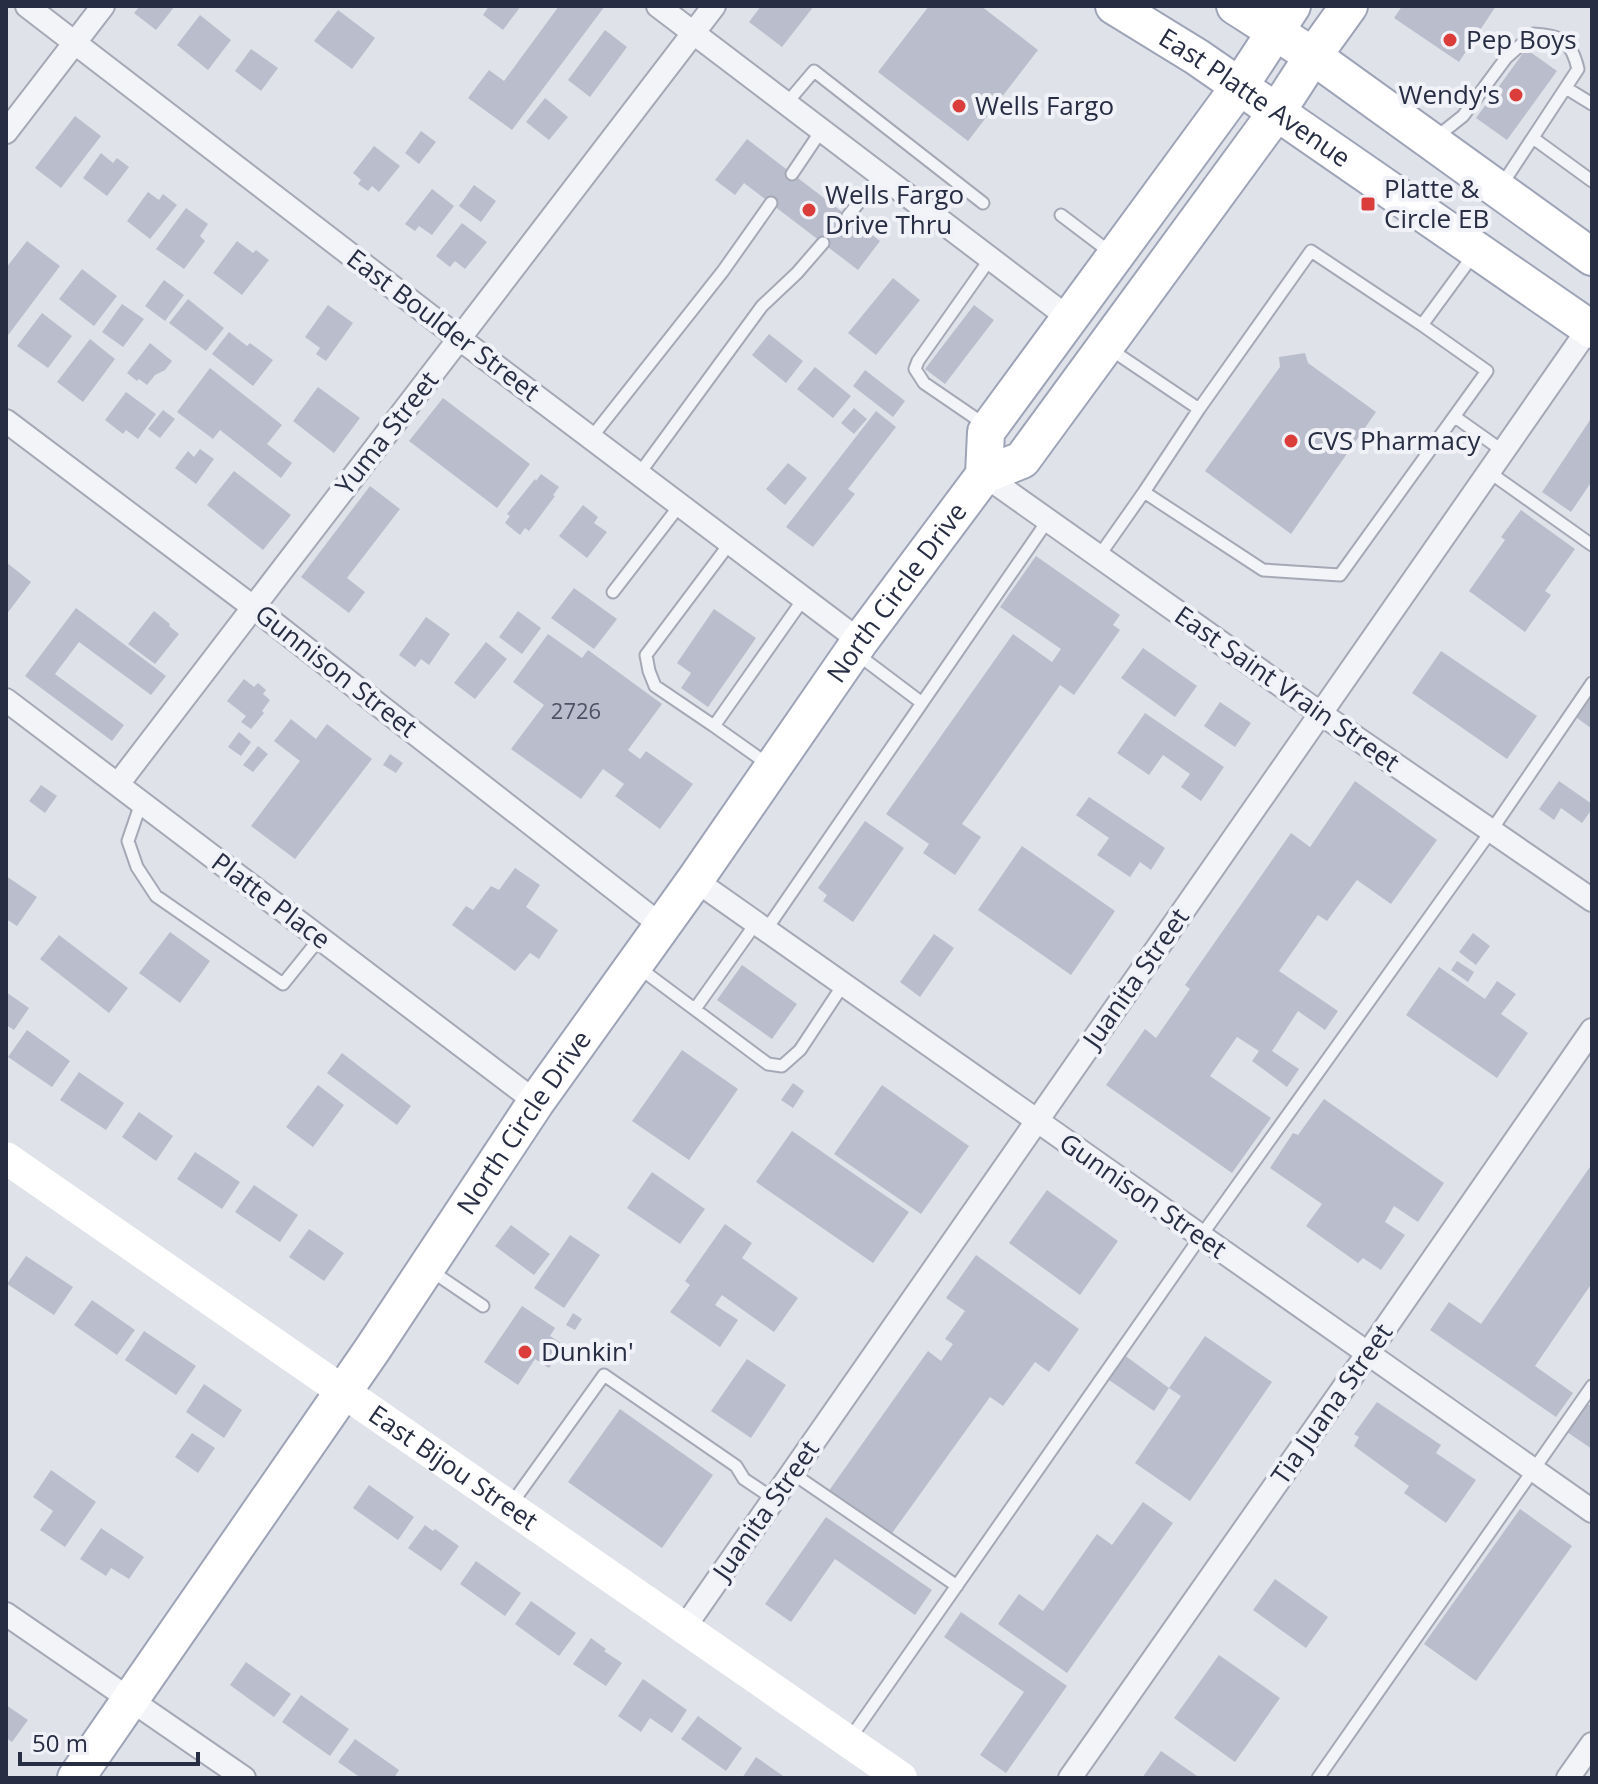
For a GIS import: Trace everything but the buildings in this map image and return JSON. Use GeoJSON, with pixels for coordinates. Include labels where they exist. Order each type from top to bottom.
{"type":"FeatureCollection","features":[{"type":"Feature","properties":{"kind":"main road","name":"East Platte Avenue"},"geometry":{"type":"LineString","coordinates":[[1114,6],[1197,57],[1590,329]]}},
{"type":"Feature","properties":{"kind":"main road"},"geometry":{"type":"LineString","coordinates":[[1235,6],[1283,19],[1313,56],[1592,257]]}},
{"type":"Feature","properties":{"kind":"main road","name":"North Circle Drive"},"geometry":{"type":"LineString","coordinates":[[76,1778],[343,1391],[536,1102],[857,646],[984,475],[1022,460],[1276,113],[1349,6]]}},
{"type":"Feature","properties":{"kind":"main road","name":"North Circle Drive"},"geometry":{"type":"LineString","coordinates":[[984,475],[986,432],[1239,87],[1283,19]]}},
{"type":"Feature","properties":{"kind":"street","name":"East Boulder Street"},"geometry":{"type":"LineString","coordinates":[[27,6],[460,339],[804,598],[857,646]]}},
{"type":"Feature","properties":{"kind":"street"},"geometry":{"type":"LineString","coordinates":[[6,132],[103,6]]}},
{"type":"Feature","properties":{"kind":"street"},"geometry":{"type":"LineString","coordinates":[[658,6],[1070,319]]}},
{"type":"Feature","properties":{"kind":"street","name":"Yuma Street"},"geometry":{"type":"LineString","coordinates":[[118,784],[714,6]]}},
{"type":"Feature","properties":{"kind":"street","name":"Juanita Street"},"geometry":{"type":"LineString","coordinates":[[684,1628],[1488,471],[1590,329]]}},
{"type":"Feature","properties":{"kind":"street","name":"Gunnison Street"},"geometry":{"type":"LineString","coordinates":[[6,421],[253,607],[662,926]]}},
{"type":"Feature","properties":{"kind":"street","name":"East Saint Vrain Street"},"geometry":{"type":"LineString","coordinates":[[984,475],[1320,713],[1592,900]]}},
{"type":"Feature","properties":{"kind":"street","name":"Platte Place"},"geometry":{"type":"LineString","coordinates":[[6,700],[536,1102]]}},
{"type":"Feature","properties":{"kind":"street","name":"Gunnison Street"},"geometry":{"type":"LineString","coordinates":[[695,880],[1592,1511]]}},
{"type":"Feature","properties":{"kind":"street","name":"Tia Juana Street"},"geometry":{"type":"LineString","coordinates":[[1070,1778],[1592,1030]]}},
{"type":"Feature","properties":{"kind":"street","name":"East Bijou Street"},"geometry":{"type":"LineString","coordinates":[[6,1158],[901,1778]]}},
{"type":"Feature","properties":{"kind":"street"},"geometry":{"type":"LineString","coordinates":[[6,1614],[244,1778]]}},
{"type":"Feature","properties":{"kind":"street"},"geometry":{"type":"LineString","coordinates":[[1568,1778],[1592,1744]]}},
{"type":"Feature","properties":{"kind":"lane"},"geometry":{"type":"LineString","coordinates":[[1432,141],[1463,116],[1506,58],[1533,34],[1554,35],[1574,50],[1578,69],[1499,190]]}},
{"type":"Feature","properties":{"kind":"lane"},"geometry":{"type":"LineString","coordinates":[[786,104],[814,71],[983,203]]}},
{"type":"Feature","properties":{"kind":"lane"},"geometry":{"type":"LineString","coordinates":[[1566,88],[1592,104]]}},
{"type":"Feature","properties":{"kind":"lane"},"geometry":{"type":"LineString","coordinates":[[792,174],[821,131]]}},
{"type":"Feature","properties":{"kind":"lane"},"geometry":{"type":"LineString","coordinates":[[1533,138],[1592,181]]}},
{"type":"Feature","properties":{"kind":"lane"},"geometry":{"type":"LineString","coordinates":[[848,216],[880,176]]}},
{"type":"Feature","properties":{"kind":"lane"},"geometry":{"type":"LineString","coordinates":[[591,438],[723,271],[771,203]]}},
{"type":"Feature","properties":{"kind":"lane"},"geometry":{"type":"LineString","coordinates":[[1061,215],[1116,256]]}},
{"type":"Feature","properties":{"kind":"lane"},"geometry":{"type":"LineString","coordinates":[[639,474],[762,306],[823,243]]}},
{"type":"Feature","properties":{"kind":"lane"},"geometry":{"type":"LineString","coordinates":[[1099,556],[1311,251],[1487,371],[1340,575],[1263,570],[1144,492]]}},
{"type":"Feature","properties":{"kind":"lane"},"geometry":{"type":"LineString","coordinates":[[1422,325],[1477,251]]}},
{"type":"Feature","properties":{"kind":"lane"},"geometry":{"type":"LineString","coordinates":[[989,428],[924,383],[915,369],[990,259]]}},
{"type":"Feature","properties":{"kind":"lane"},"geometry":{"type":"LineString","coordinates":[[1107,347],[1199,409]]}},
{"type":"Feature","properties":{"kind":"lane"},"geometry":{"type":"LineString","coordinates":[[1455,417],[1503,451]]}},
{"type":"Feature","properties":{"kind":"lane"},"geometry":{"type":"LineString","coordinates":[[1488,471],[1592,545]]}},
{"type":"Feature","properties":{"kind":"lane"},"geometry":{"type":"LineString","coordinates":[[613,592],[680,505]]}},
{"type":"Feature","properties":{"kind":"lane"},"geometry":{"type":"LineString","coordinates":[[695,1009],[761,927],[922,703],[1048,520]]}},
{"type":"Feature","properties":{"kind":"lane"},"geometry":{"type":"LineString","coordinates":[[730,543],[646,655],[649,671],[655,686],[773,767]]}},
{"type":"Feature","properties":{"kind":"lane"},"geometry":{"type":"LineString","coordinates":[[714,726],[804,598]]}},
{"type":"Feature","properties":{"kind":"lane"},"geometry":{"type":"LineString","coordinates":[[857,646],[922,703]]}},
{"type":"Feature","properties":{"kind":"lane"},"geometry":{"type":"LineString","coordinates":[[848,1741],[1201,1236],[1491,831],[1592,683]]}},
{"type":"Feature","properties":{"kind":"lane"},"geometry":{"type":"LineString","coordinates":[[142,802],[128,841],[137,867],[156,896],[283,984],[320,938]]}},
{"type":"Feature","properties":{"kind":"lane"},"geometry":{"type":"LineString","coordinates":[[634,964],[768,1064],[782,1066],[800,1050],[843,985]]}},
{"type":"Feature","properties":{"kind":"lane"},"geometry":{"type":"LineString","coordinates":[[426,1268],[483,1306]]}},
{"type":"Feature","properties":{"kind":"lane"},"geometry":{"type":"LineString","coordinates":[[509,1507],[604,1375],[736,1466],[744,1479],[774,1499]]}},
{"type":"Feature","properties":{"kind":"lane"},"geometry":{"type":"LineString","coordinates":[[1318,1778],[1592,1386]]}},
{"type":"Feature","properties":{"kind":"lane"},"geometry":{"type":"LineString","coordinates":[[792,1473],[957,1586]]}},
{"type":"Feature","properties":{"kind":"place","name":"Pep Boys"},"geometry":{"type":"Point","coordinates":[1450,40]}},
{"type":"Feature","properties":{"kind":"place","name":"Wendy's"},"geometry":{"type":"Point","coordinates":[1516,95]}},
{"type":"Feature","properties":{"kind":"place","name":"Wells Fargo"},"geometry":{"type":"Point","coordinates":[959,106]}},
{"type":"Feature","properties":{"kind":"place","name":"Platte & Circle EB"},"geometry":{"type":"Point","coordinates":[1368,204]}},
{"type":"Feature","properties":{"kind":"place","name":"Wells Fargo Drive Thru"},"geometry":{"type":"Point","coordinates":[809,210]}},
{"type":"Feature","properties":{"kind":"place","name":"CVS Pharmacy"},"geometry":{"type":"Point","coordinates":[1291,441]}},
{"type":"Feature","properties":{"kind":"place","name":"Dunkin'"},"geometry":{"type":"Point","coordinates":[525,1352]}}]}
